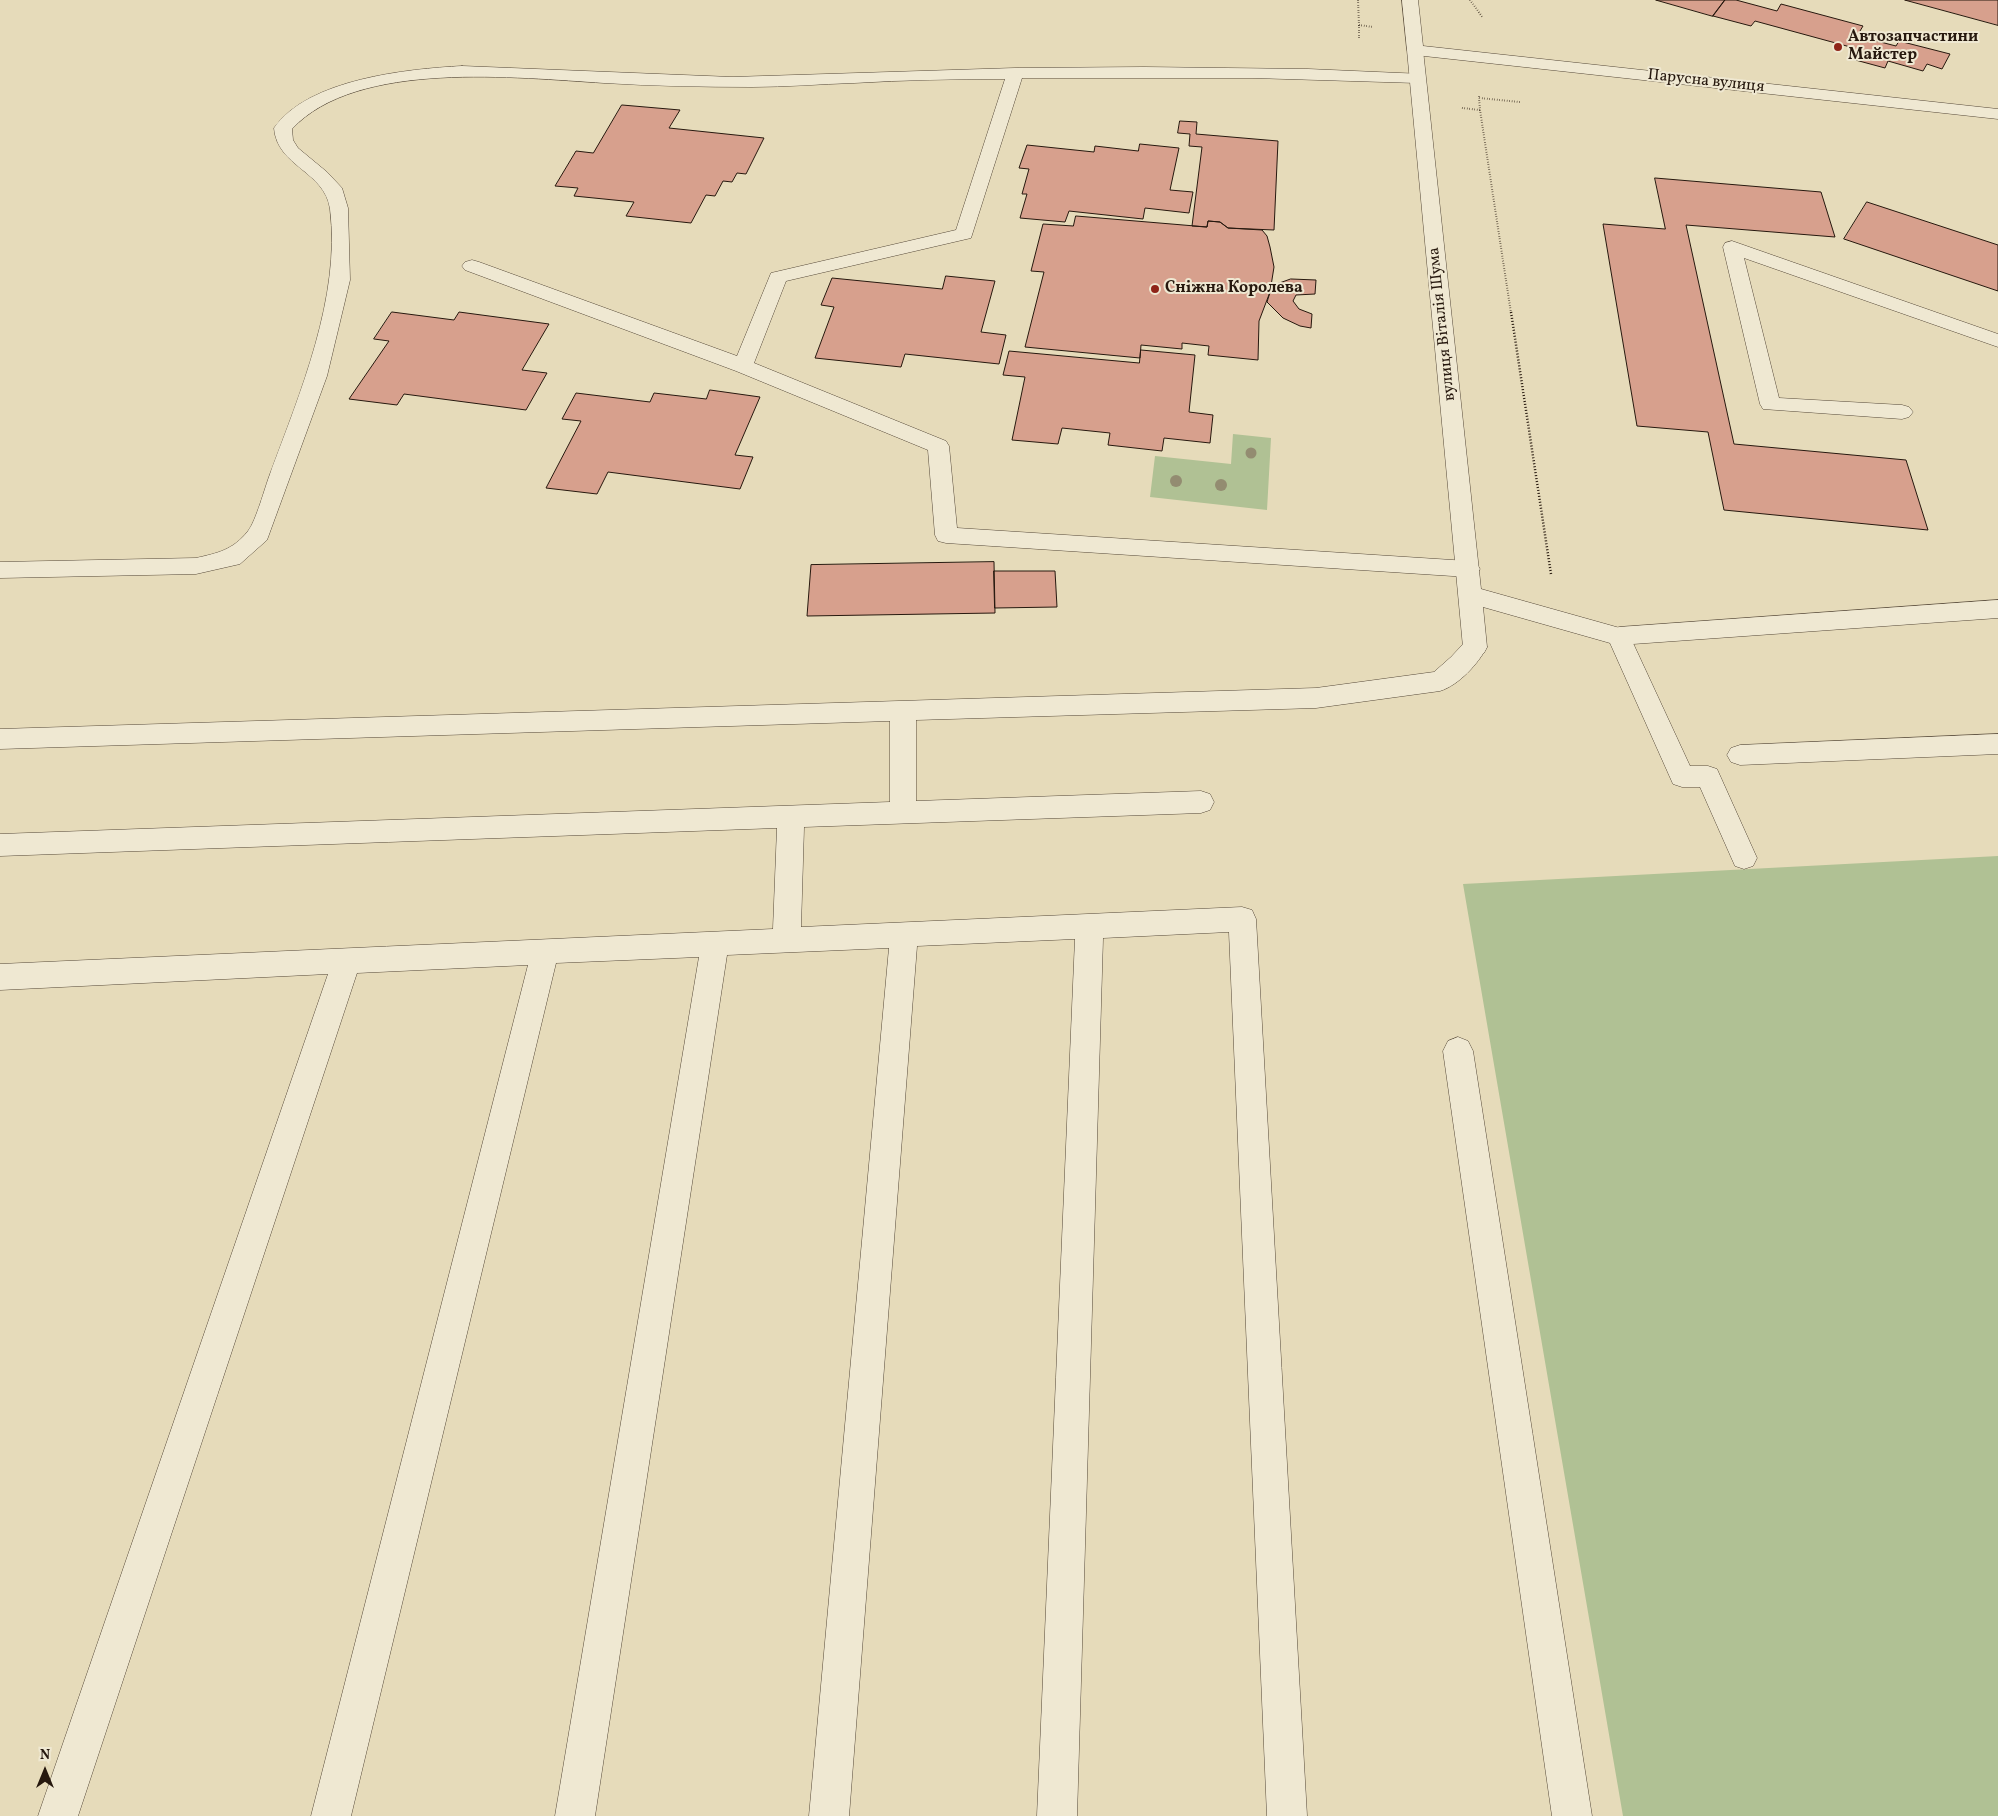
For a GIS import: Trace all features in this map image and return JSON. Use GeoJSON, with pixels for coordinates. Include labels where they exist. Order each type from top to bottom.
{"type":"FeatureCollection","features":[{"type":"Feature","properties":{"kind":"street","name":"вулиця Віталія Шума"},"geometry":{"type":"LineString","coordinates":[[903,710],[1316,698],[1440,681],[1460,664],[1475,647],[1410,0]]}},
{"type":"Feature","properties":{"kind":"street","name":"Парусна вулиця"},"geometry":{"type":"LineString","coordinates":[[1414,50],[1998,114]]}},
{"type":"Feature","properties":{"kind":"street"},"geometry":{"type":"LineString","coordinates":[[0,570],[196,566],[232,558],[259,534],[317,376],[340,280],[340,227],[333,188],[290,151],[284,140],[283,128],[290,119],[317,102],[356,88],[428,73],[517,72],[682,82],[768,82],[1015,73],[1340,73],[1417,78]]}},
{"type":"Feature","properties":{"kind":"street"},"geometry":{"type":"LineString","coordinates":[[743,366],[778,277],[964,234],[1015,73]]}},
{"type":"Feature","properties":{"kind":"street"},"geometry":{"type":"LineString","coordinates":[[1902,412],[1770,404],[1732,246],[1998,341]]}},
{"type":"Feature","properties":{"kind":"street"},"geometry":{"type":"LineString","coordinates":[[472,266],[743,366],[938,446],[946,536],[1468,569]]}},
{"type":"Feature","properties":{"kind":"street"},"geometry":{"type":"LineString","coordinates":[[1470,594],[1619,636],[1998,609]]}},
{"type":"Feature","properties":{"kind":"street"},"geometry":{"type":"LineString","coordinates":[[1619,636],[1682,777],[1708,776],[1744,858]]}},
{"type":"Feature","properties":{"kind":"street"},"geometry":{"type":"LineString","coordinates":[[0,739],[903,710],[903,812]]}},
{"type":"Feature","properties":{"kind":"street"},"geometry":{"type":"LineString","coordinates":[[1740,755],[1998,744]]}},
{"type":"Feature","properties":{"kind":"street"},"geometry":{"type":"LineString","coordinates":[[0,845],[1201,802]]}},
{"type":"Feature","properties":{"kind":"street"},"geometry":{"type":"LineString","coordinates":[[787,940],[791,817]]}},
{"type":"Feature","properties":{"kind":"street"},"geometry":{"type":"LineString","coordinates":[[0,978],[1242,919],[1287,1816]]}},
{"type":"Feature","properties":{"kind":"street"},"geometry":{"type":"LineString","coordinates":[[1057,1816],[1089,926]]}},
{"type":"Feature","properties":{"kind":"street"},"geometry":{"type":"LineString","coordinates":[[829,1816],[904,935]]}},
{"type":"Feature","properties":{"kind":"street"},"geometry":{"type":"LineString","coordinates":[[575,1816],[715,944]]}},
{"type":"Feature","properties":{"kind":"street"},"geometry":{"type":"LineString","coordinates":[[331,1816],[546,952]]}},
{"type":"Feature","properties":{"kind":"street"},"geometry":{"type":"LineString","coordinates":[[58,1816],[347,962]]}},
{"type":"Feature","properties":{"kind":"street"},"geometry":{"type":"LineString","coordinates":[[1458,1051],[1572,1816]]}},
{"type":"Feature","properties":{"kind":"path"},"geometry":{"type":"LineString","coordinates":[[1480,110],[1552,581]]}},
{"type":"Feature","properties":{"kind":"green space"},"geometry":{"type":"Polygon","coordinates":[[[1233,434],[1271,438],[1267,510],[1150,497],[1155,456],[1231,464],[1233,434]]]}},
{"type":"Feature","properties":{"kind":"green space"},"geometry":{"type":"Polygon","coordinates":[[[1998,856],[1998,1816],[1623,1816],[1463,884],[1998,856]]]}},
{"type":"Feature","properties":{"kind":"building"},"geometry":{"type":"Polygon","coordinates":[[[1656,0],[1725,0],[1713,16],[1656,0]]]}},
{"type":"Feature","properties":{"kind":"building"},"geometry":{"type":"Polygon","coordinates":[[[1725,0],[1736,0],[1777,11],[1781,4],[1863,26],[1857,36],[1896,46],[1899,41],[1950,54],[1942,69],[1927,64],[1923,71],[1888,61],[1885,68],[1848,58],[1854,48],[1755,21],[1751,26],[1713,16],[1725,0]]]}},
{"type":"Feature","properties":{"kind":"building"},"geometry":{"type":"Polygon","coordinates":[[[1905,0],[1998,0],[1998,25],[1905,0]]]}},
{"type":"Feature","properties":{"kind":"building"},"geometry":{"type":"Polygon","coordinates":[[[622,105],[680,110],[669,128],[764,138],[746,174],[737,173],[732,182],[723,181],[715,196],[706,195],[691,223],[626,216],[634,202],[574,196],[578,188],[555,186],[576,151],[593,153],[622,105]]]}},
{"type":"Feature","properties":{"kind":"building"},"geometry":{"type":"Polygon","coordinates":[[[1180,121],[1197,122],[1196,134],[1278,141],[1274,230],[1228,228],[1220,222],[1208,221],[1207,227],[1192,226],[1202,147],[1189,146],[1190,134],[1178,133],[1180,121]]]}},
{"type":"Feature","properties":{"kind":"building"},"geometry":{"type":"Polygon","coordinates":[[[1140,144],[1179,148],[1170,190],[1193,192],[1189,213],[1145,208],[1143,219],[1069,211],[1065,222],[1020,218],[1027,194],[1022,194],[1029,169],[1019,168],[1027,145],[1094,152],[1095,146],[1138,151],[1140,144]]]}},
{"type":"Feature","properties":{"kind":"building"},"geometry":{"type":"Polygon","coordinates":[[[1655,178],[1821,192],[1835,237],[1686,225],[1734,444],[1906,460],[1928,530],[1724,510],[1708,432],[1637,426],[1603,224],[1665,229],[1655,178]]]}},
{"type":"Feature","properties":{"kind":"building"},"geometry":{"type":"Polygon","coordinates":[[[1867,202],[1998,245],[1998,291],[1844,239],[1867,202]]]}},
{"type":"Feature","properties":{"kind":"building","name":"Сніжна Королева"},"geometry":{"type":"Polygon","coordinates":[[[1076,216],[1207,227],[1208,221],[1220,222],[1228,228],[1262,230],[1267,236],[1274,267],[1270,292],[1259,321],[1258,360],[1208,355],[1209,346],[1182,343],[1182,349],[1141,345],[1140,358],[1025,347],[1044,272],[1031,271],[1043,224],[1073,226],[1076,216]]]}},
{"type":"Feature","properties":{"kind":"building"},"geometry":{"type":"Polygon","coordinates":[[[946,276],[995,281],[981,332],[1006,335],[999,364],[905,354],[901,367],[815,358],[834,307],[821,305],[832,278],[942,289],[946,276]]]}},
{"type":"Feature","properties":{"kind":"building"},"geometry":{"type":"Polygon","coordinates":[[[1291,279],[1316,280],[1315,294],[1296,295],[1293,301],[1299,309],[1312,314],[1311,328],[1300,326],[1283,318],[1267,302],[1272,286],[1291,279]]]}},
{"type":"Feature","properties":{"kind":"building"},"geometry":{"type":"Polygon","coordinates":[[[392,312],[454,320],[459,312],[549,324],[522,370],[547,373],[526,410],[404,394],[397,405],[349,399],[389,341],[374,339],[392,312]]]}},
{"type":"Feature","properties":{"kind":"building"},"geometry":{"type":"Polygon","coordinates":[[[1141,350],[1195,355],[1189,412],[1213,415],[1210,443],[1164,438],[1162,451],[1108,445],[1110,433],[1062,428],[1058,444],[1012,440],[1025,377],[1003,375],[1009,351],[1139,363],[1141,350]]]}},
{"type":"Feature","properties":{"kind":"building"},"geometry":{"type":"Polygon","coordinates":[[[710,390],[760,397],[735,455],[753,457],[740,489],[608,472],[597,494],[546,488],[581,421],[562,419],[576,393],[650,402],[654,393],[706,399],[710,390]]]}},
{"type":"Feature","properties":{"kind":"building"},"geometry":{"type":"Polygon","coordinates":[[[994,562],[995,613],[807,616],[811,565],[994,562]]]}},
{"type":"Feature","properties":{"kind":"building"},"geometry":{"type":"Polygon","coordinates":[[[994,571],[1055,571],[1057,607],[995,608],[994,571]]]}},
{"type":"Feature","properties":{"kind":"place","name":"Автозапчастини Майстер"},"geometry":{"type":"Point","coordinates":[1838,47]}},
{"type":"Feature","properties":{"kind":"place","name":"Сніжна Королева"},"geometry":{"type":"Point","coordinates":[1155,289]}}]}
